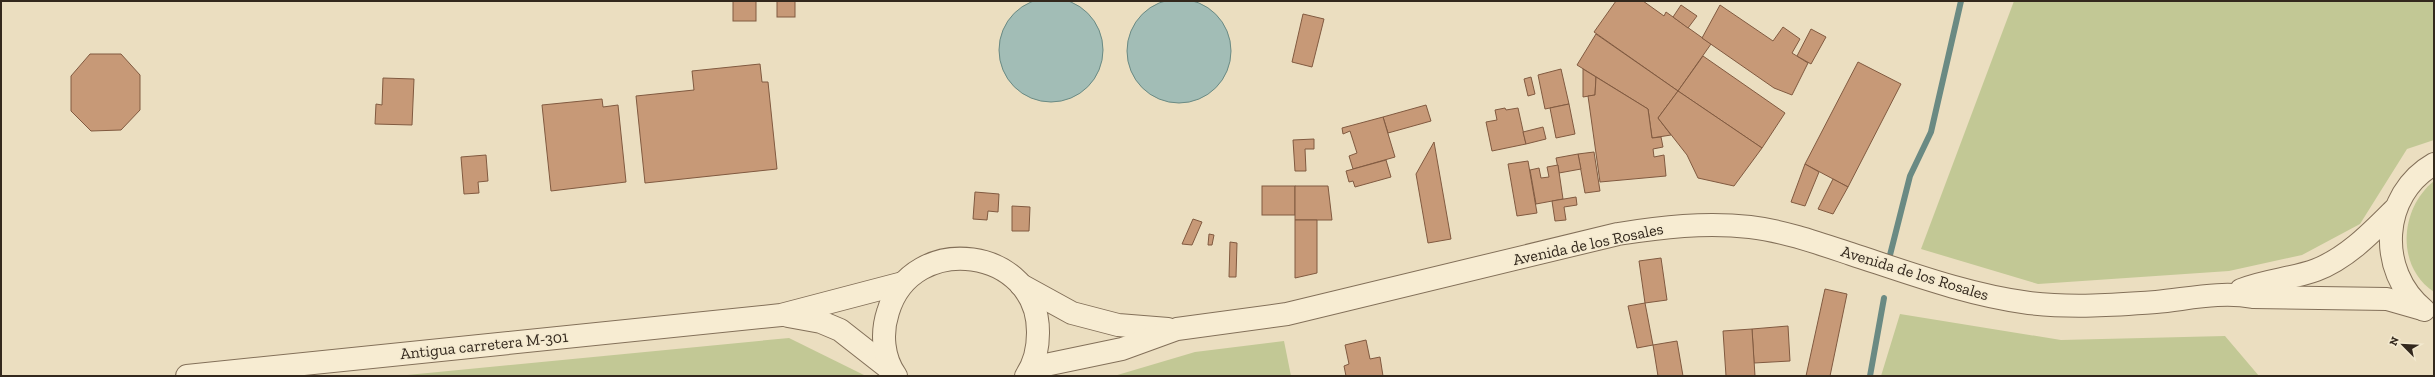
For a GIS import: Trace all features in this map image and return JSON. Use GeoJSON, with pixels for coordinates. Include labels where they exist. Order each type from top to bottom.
{"type":"FeatureCollection","features":[{"type":"Feature","properties":{"kind":"street"},"geometry":{"type":"LineString","coordinates":[[2428,313],[2404,289],[2393,264],[2390,237],[2394,210],[2406,188],[2424,170],[2434,164]]}},
{"type":"Feature","properties":{"kind":"street","name":"Avenida de los Rosales"},"geometry":{"type":"LineString","coordinates":[[1020,284],[1072,313],[1118,325],[1177,329],[1287,314],[1618,234],[1662,227],[1704,224],[1751,227],[1795,237],[1933,281],[1995,297],[2030,303],[2066,305],[2156,302],[2234,293],[2252,286],[2316,270],[2340,258],[2367,237],[2394,210]]}},
{"type":"Feature","properties":{"kind":"street"},"geometry":{"type":"LineString","coordinates":[[894,373],[884,348],[884,325],[890,303],[903,283],[924,267],[949,258],[975,258],[1000,268],[1020,284],[1032,303],[1038,324],[1038,347],[1029,372]]}},
{"type":"Feature","properties":{"kind":"street","name":"Antigua carretera M-301"},"geometry":{"type":"LineString","coordinates":[[187,376],[781,315],[903,283]]}},
{"type":"Feature","properties":{"kind":"street","name":"Avenida de los Rosales"},"geometry":{"type":"LineString","coordinates":[[2234,293],[2253,297],[2387,299],[2428,313]]}},
{"type":"Feature","properties":{"kind":"street","name":"Antigua carretera M-301"},"geometry":{"type":"LineString","coordinates":[[781,315],[821,322],[840,330],[894,373]]}},
{"type":"Feature","properties":{"kind":"street","name":"Avenida de los Rosales"},"geometry":{"type":"LineString","coordinates":[[1029,372],[1122,349],[1177,329]]}},
{"type":"Feature","properties":{"kind":"green space"},"geometry":{"type":"Polygon","coordinates":[[[2014,1],[2434,1],[2434,140],[2407,149],[2360,224],[2302,255],[2229,271],[2038,284],[1921,249],[2014,1]]]}},
{"type":"Feature","properties":{"kind":"green space"},"geometry":{"type":"Polygon","coordinates":[[[2434,181],[2434,292],[2421,281],[2413,267],[2408,253],[2407,237],[2409,221],[2414,206],[2423,192],[2434,181]]]}},
{"type":"Feature","properties":{"kind":"green space"},"geometry":{"type":"Polygon","coordinates":[[[1900,314],[2061,340],[2225,336],[2259,376],[1881,376],[1900,314]]]}},
{"type":"Feature","properties":{"kind":"green space"},"geometry":{"type":"Polygon","coordinates":[[[789,338],[866,376],[397,376],[789,338]]]}},
{"type":"Feature","properties":{"kind":"green space"},"geometry":{"type":"Polygon","coordinates":[[[1284,341],[1291,376],[1114,376],[1195,352],[1284,341]]]}},
{"type":"Feature","properties":{"kind":"water"},"geometry":{"type":"Polygon","coordinates":[[[1051,-2],[1071,2],[1088,13],[1099,30],[1103,50],[1099,70],[1088,87],[1071,98],[1051,102],[1031,98],[1014,87],[1003,70],[999,50],[1003,30],[1014,13],[1031,2],[1051,-2]]]}},
{"type":"Feature","properties":{"kind":"water"},"geometry":{"type":"Polygon","coordinates":[[[1179,-1],[1199,3],[1216,14],[1227,31],[1231,51],[1227,71],[1216,88],[1199,99],[1179,103],[1159,99],[1142,88],[1131,71],[1127,51],[1131,31],[1142,14],[1159,3],[1179,-1]]]}},
{"type":"Feature","properties":{"kind":"building"},"geometry":{"type":"Polygon","coordinates":[[[733,1],[756,1],[756,21],[733,21],[733,1]]]}},
{"type":"Feature","properties":{"kind":"building"},"geometry":{"type":"Polygon","coordinates":[[[777,1],[795,1],[795,17],[777,17],[777,1]]]}},
{"type":"Feature","properties":{"kind":"building"},"geometry":{"type":"Polygon","coordinates":[[[1616,1],[1643,1],[1664,16],[1666,12],[1711,44],[1678,91],[1594,32],[1616,1]]]}},
{"type":"Feature","properties":{"kind":"building"},"geometry":{"type":"Polygon","coordinates":[[[1681,5],[1697,16],[1688,28],[1673,17],[1681,5]]]}},
{"type":"Feature","properties":{"kind":"building"},"geometry":{"type":"Polygon","coordinates":[[[1720,5],[1773,41],[1783,27],[1800,39],[1792,53],[1808,63],[1792,95],[1774,88],[1702,38],[1720,5]]]}},
{"type":"Feature","properties":{"kind":"building"},"geometry":{"type":"Polygon","coordinates":[[[1303,14],[1324,19],[1312,67],[1292,62],[1303,14]]]}},
{"type":"Feature","properties":{"kind":"building"},"geometry":{"type":"Polygon","coordinates":[[[1811,29],[1826,37],[1811,64],[1797,56],[1811,29]]]}},
{"type":"Feature","properties":{"kind":"building"},"geometry":{"type":"Polygon","coordinates":[[[1596,34],[1678,91],[1658,118],[1671,135],[1652,138],[1648,109],[1577,65],[1596,34]]]}},
{"type":"Feature","properties":{"kind":"building"},"geometry":{"type":"Polygon","coordinates":[[[90,54],[121,54],[140,75],[140,110],[121,130],[91,131],[71,111],[71,76],[90,54]]]}},
{"type":"Feature","properties":{"kind":"building"},"geometry":{"type":"Polygon","coordinates":[[[1703,56],[1785,113],[1762,148],[1678,91],[1703,56]]]}},
{"type":"Feature","properties":{"kind":"building"},"geometry":{"type":"Polygon","coordinates":[[[1858,62],[1901,84],[1848,187],[1805,164],[1858,62]]]}},
{"type":"Feature","properties":{"kind":"building"},"geometry":{"type":"Polygon","coordinates":[[[760,64],[762,82],[768,82],[777,169],[645,183],[636,96],[694,90],[692,71],[760,64]]]}},
{"type":"Feature","properties":{"kind":"building"},"geometry":{"type":"Polygon","coordinates":[[[1561,69],[1569,104],[1545,109],[1538,75],[1561,69]]]}},
{"type":"Feature","properties":{"kind":"building"},"geometry":{"type":"Polygon","coordinates":[[[1583,69],[1596,77],[1595,95],[1583,97],[1583,69]]]}},
{"type":"Feature","properties":{"kind":"building"},"geometry":{"type":"Polygon","coordinates":[[[1531,77],[1535,94],[1528,96],[1524,79],[1531,77]]]}},
{"type":"Feature","properties":{"kind":"building"},"geometry":{"type":"Polygon","coordinates":[[[1596,77],[1648,109],[1652,138],[1661,137],[1663,147],[1653,149],[1654,157],[1664,155],[1666,176],[1600,182],[1588,96],[1595,95],[1596,77]]]}},
{"type":"Feature","properties":{"kind":"building"},"geometry":{"type":"Polygon","coordinates":[[[383,78],[414,79],[412,125],[375,124],[376,104],[382,105],[383,78]]]}},
{"type":"Feature","properties":{"kind":"building"},"geometry":{"type":"Polygon","coordinates":[[[1678,91],[1762,148],[1734,186],[1698,178],[1687,155],[1658,118],[1678,91]]]}},
{"type":"Feature","properties":{"kind":"building"},"geometry":{"type":"Polygon","coordinates":[[[602,99],[603,107],[618,105],[626,182],[551,191],[542,105],[602,99]]]}},
{"type":"Feature","properties":{"kind":"building"},"geometry":{"type":"Polygon","coordinates":[[[1569,104],[1575,134],[1556,138],[1550,108],[1569,104]]]}},
{"type":"Feature","properties":{"kind":"building"},"geometry":{"type":"Polygon","coordinates":[[[1426,105],[1431,121],[1388,133],[1383,117],[1426,105]]]}},
{"type":"Feature","properties":{"kind":"building"},"geometry":{"type":"Polygon","coordinates":[[[1505,108],[1506,110],[1518,108],[1526,144],[1492,151],[1486,122],[1497,120],[1495,110],[1505,108]]]}},
{"type":"Feature","properties":{"kind":"building"},"geometry":{"type":"Polygon","coordinates":[[[1383,117],[1395,157],[1353,169],[1349,156],[1357,153],[1350,131],[1343,134],[1342,128],[1383,117]]]}},
{"type":"Feature","properties":{"kind":"building"},"geometry":{"type":"Polygon","coordinates":[[[1543,127],[1546,139],[1526,144],[1523,132],[1543,127]]]}},
{"type":"Feature","properties":{"kind":"building"},"geometry":{"type":"Polygon","coordinates":[[[1314,139],[1314,149],[1305,149],[1306,171],[1295,171],[1293,140],[1314,139]]]}},
{"type":"Feature","properties":{"kind":"building"},"geometry":{"type":"Polygon","coordinates":[[[1434,142],[1451,239],[1428,243],[1416,174],[1434,142]]]}},
{"type":"Feature","properties":{"kind":"building"},"geometry":{"type":"Polygon","coordinates":[[[1594,152],[1600,191],[1585,193],[1578,154],[1594,152]]]}},
{"type":"Feature","properties":{"kind":"building"},"geometry":{"type":"Polygon","coordinates":[[[1578,154],[1581,169],[1559,173],[1556,158],[1578,154]]]}},
{"type":"Feature","properties":{"kind":"building"},"geometry":{"type":"Polygon","coordinates":[[[486,155],[488,181],[478,182],[479,193],[464,194],[461,157],[486,155]]]}},
{"type":"Feature","properties":{"kind":"building"},"geometry":{"type":"Polygon","coordinates":[[[1386,160],[1391,177],[1355,187],[1353,181],[1349,182],[1346,171],[1386,160]]]}},
{"type":"Feature","properties":{"kind":"building"},"geometry":{"type":"Polygon","coordinates":[[[1528,161],[1537,213],[1517,216],[1508,164],[1528,161]]]}},
{"type":"Feature","properties":{"kind":"building"},"geometry":{"type":"Polygon","coordinates":[[[1805,164],[1819,172],[1805,206],[1791,202],[1805,164]]]}},
{"type":"Feature","properties":{"kind":"building"},"geometry":{"type":"Polygon","coordinates":[[[1558,165],[1563,199],[1536,204],[1530,170],[1539,168],[1541,178],[1549,177],[1547,167],[1558,165]]]}},
{"type":"Feature","properties":{"kind":"building"},"geometry":{"type":"Polygon","coordinates":[[[1833,179],[1848,187],[1833,214],[1818,209],[1833,179]]]}},
{"type":"Feature","properties":{"kind":"building"},"geometry":{"type":"Polygon","coordinates":[[[1262,186],[1295,186],[1295,215],[1262,215],[1262,186]]]}},
{"type":"Feature","properties":{"kind":"building"},"geometry":{"type":"Polygon","coordinates":[[[1295,186],[1328,186],[1332,220],[1295,220],[1295,186]]]}},
{"type":"Feature","properties":{"kind":"building"},"geometry":{"type":"Polygon","coordinates":[[[975,192],[999,194],[998,212],[988,211],[987,220],[973,219],[975,192]]]}},
{"type":"Feature","properties":{"kind":"building"},"geometry":{"type":"Polygon","coordinates":[[[1576,197],[1577,205],[1564,207],[1566,220],[1555,221],[1552,201],[1576,197]]]}},
{"type":"Feature","properties":{"kind":"building"},"geometry":{"type":"Polygon","coordinates":[[[1012,206],[1030,207],[1029,231],[1012,231],[1012,206]]]}},
{"type":"Feature","properties":{"kind":"building"},"geometry":{"type":"Polygon","coordinates":[[[1193,219],[1202,222],[1192,245],[1182,244],[1193,219]]]}},
{"type":"Feature","properties":{"kind":"building"},"geometry":{"type":"Polygon","coordinates":[[[1295,220],[1317,220],[1317,273],[1295,278],[1295,220]]]}},
{"type":"Feature","properties":{"kind":"building"},"geometry":{"type":"Polygon","coordinates":[[[1209,234],[1214,235],[1212,245],[1208,245],[1209,234]]]}},
{"type":"Feature","properties":{"kind":"building"},"geometry":{"type":"Polygon","coordinates":[[[1230,242],[1237,243],[1236,277],[1229,277],[1230,242]]]}},
{"type":"Feature","properties":{"kind":"building"},"geometry":{"type":"Polygon","coordinates":[[[1661,258],[1667,300],[1645,303],[1639,261],[1661,258]]]}},
{"type":"Feature","properties":{"kind":"building"},"geometry":{"type":"Polygon","coordinates":[[[1825,289],[1847,294],[1830,376],[1806,376],[1825,289]]]}},
{"type":"Feature","properties":{"kind":"building"},"geometry":{"type":"Polygon","coordinates":[[[1645,303],[1653,345],[1637,348],[1628,306],[1645,303]]]}},
{"type":"Feature","properties":{"kind":"building"},"geometry":{"type":"Polygon","coordinates":[[[1788,326],[1790,361],[1754,363],[1752,329],[1788,326]]]}},
{"type":"Feature","properties":{"kind":"building"},"geometry":{"type":"Polygon","coordinates":[[[1752,329],[1755,376],[1726,376],[1723,331],[1752,329]]]}},
{"type":"Feature","properties":{"kind":"building"},"geometry":{"type":"Polygon","coordinates":[[[1366,340],[1370,359],[1380,357],[1383,376],[1346,376],[1344,366],[1349,364],[1345,345],[1366,340]]]}},
{"type":"Feature","properties":{"kind":"building"},"geometry":{"type":"Polygon","coordinates":[[[1677,341],[1683,376],[1658,376],[1653,345],[1677,341]]]}},
{"type":"Feature","properties":{"kind":"waterway"},"geometry":{"type":"LineString","coordinates":[[1890,255],[1910,176],[1931,132],[1961,1]]}},
{"type":"Feature","properties":{"kind":"waterway"},"geometry":{"type":"LineString","coordinates":[[1870,376],[1884,298]]}}]}
